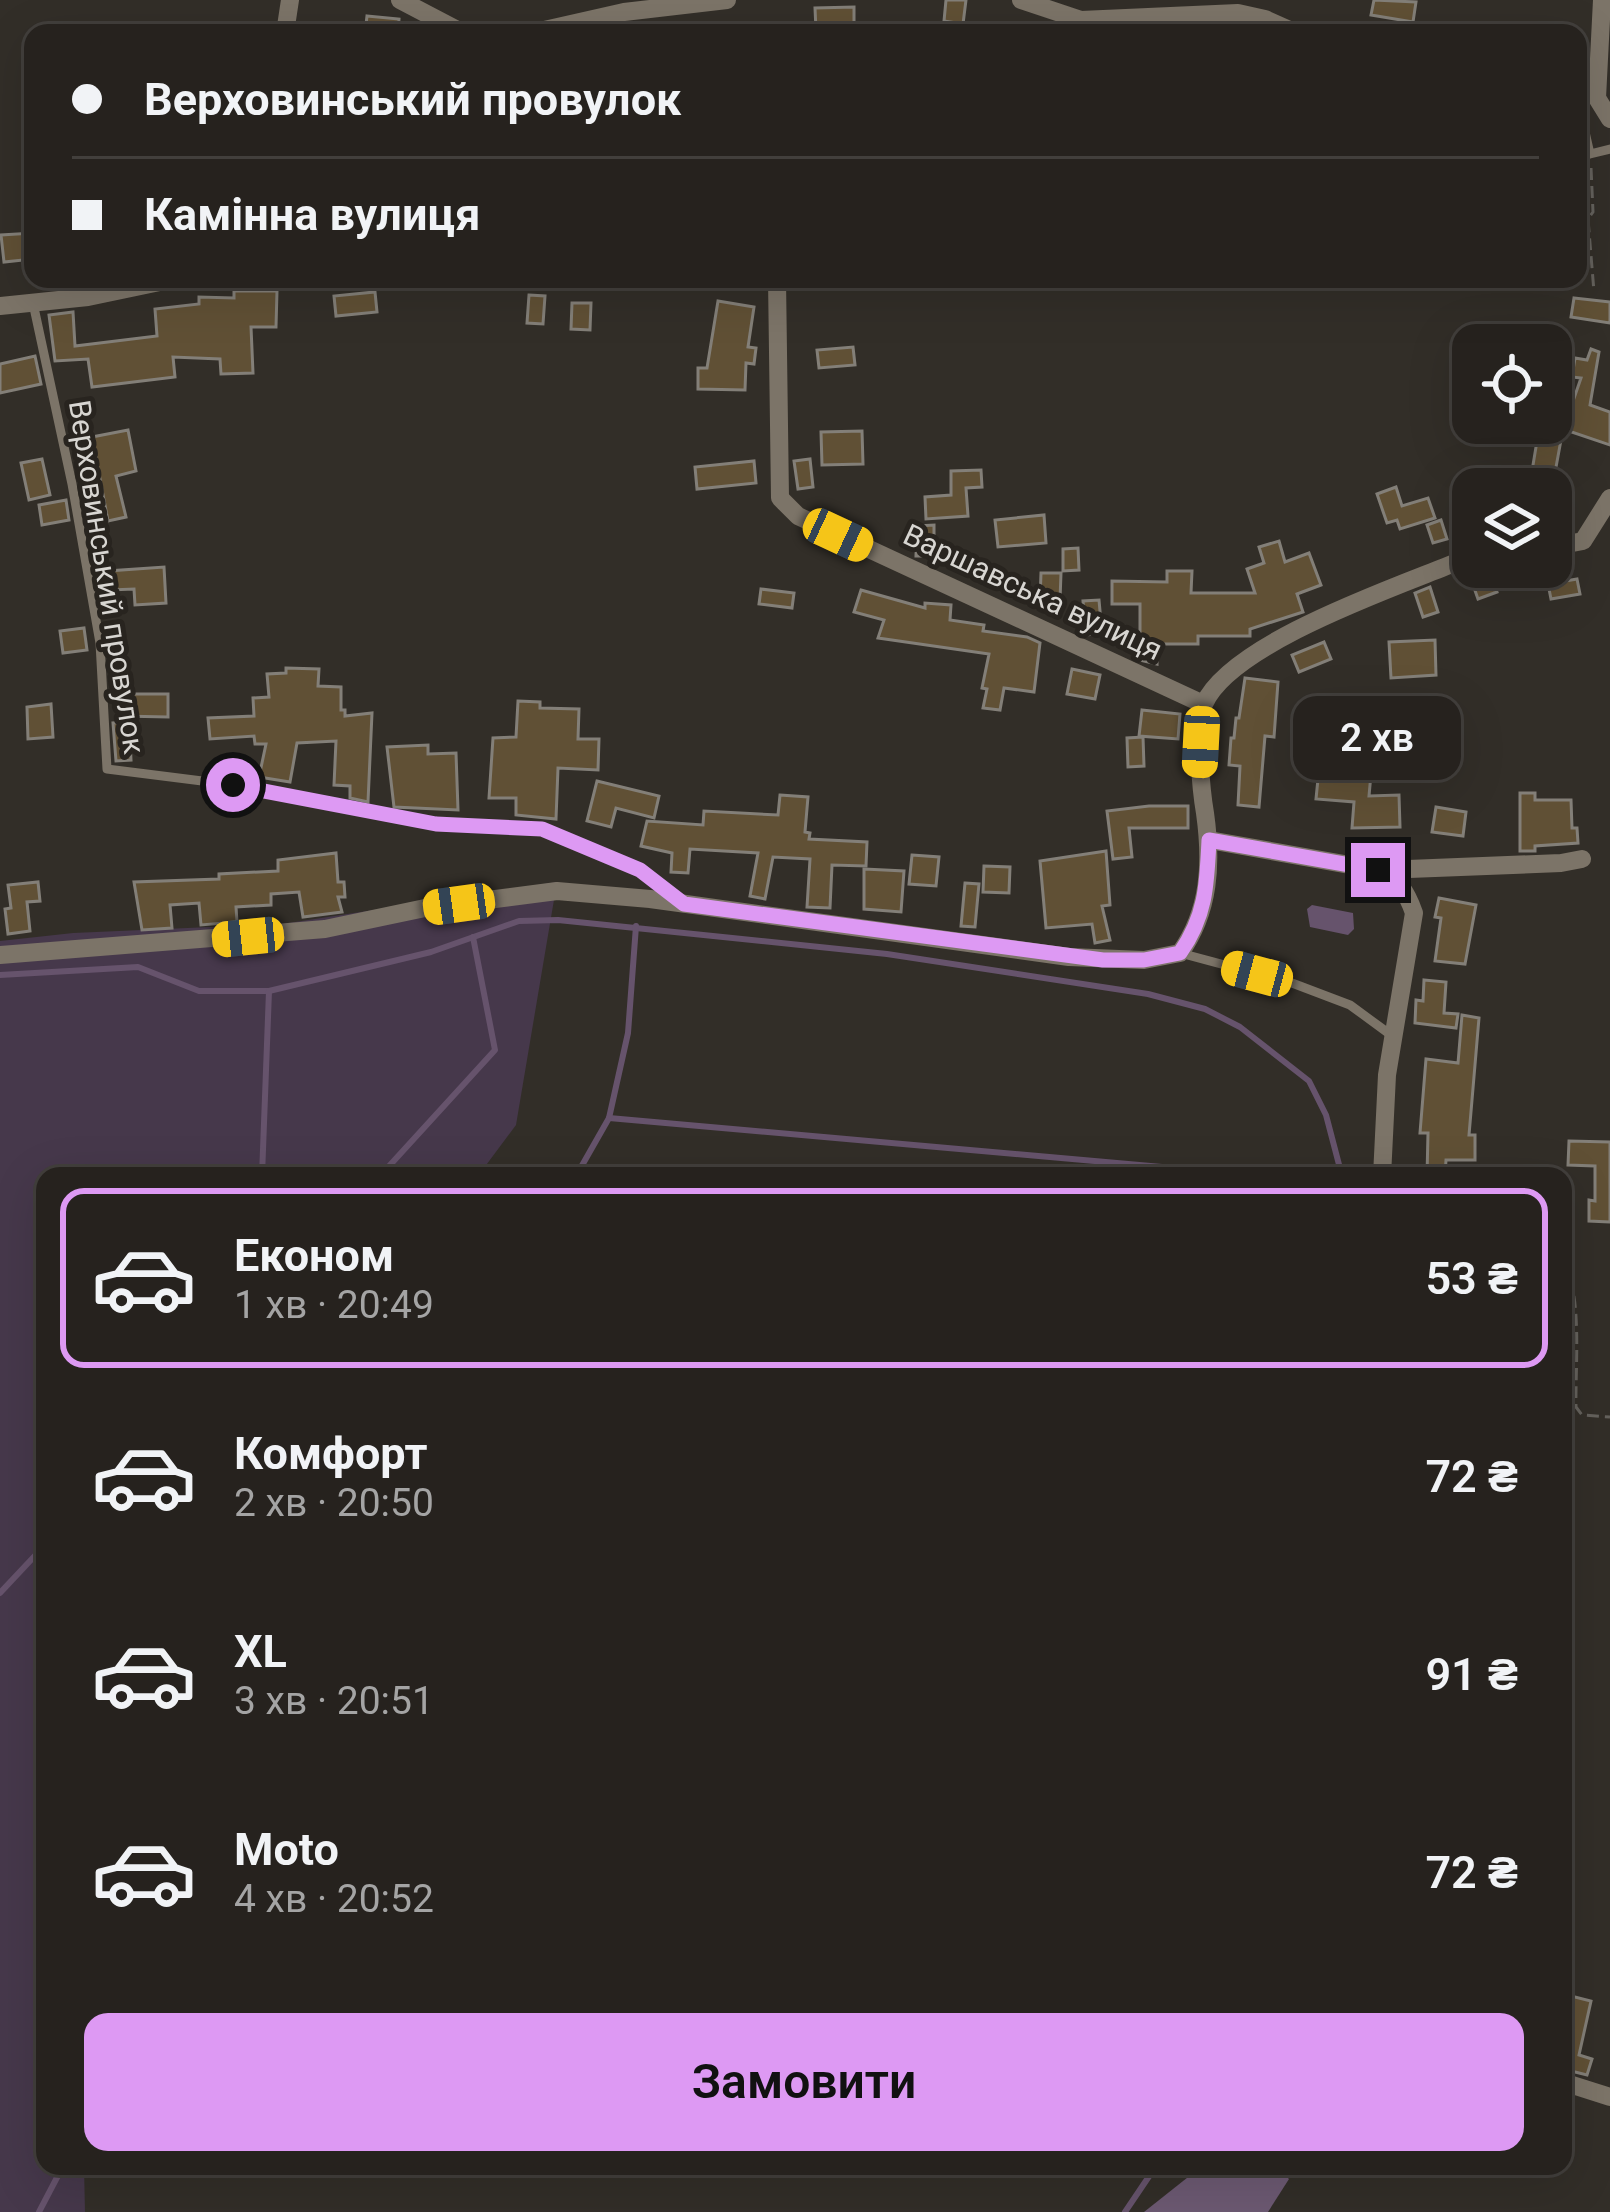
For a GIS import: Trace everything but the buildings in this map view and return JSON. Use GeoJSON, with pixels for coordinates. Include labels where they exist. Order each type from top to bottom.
{"type":"FeatureCollection","features":[{"type":"Feature","properties":{"kind":"street"},"geometry":{"type":"LineString","coordinates":[[400,0],[446,24]]}},
{"type":"Feature","properties":{"kind":"street"},"geometry":{"type":"LineString","coordinates":[[568,24],[727,0]]}},
{"type":"Feature","properties":{"kind":"street"},"geometry":{"type":"LineString","coordinates":[[1021,0],[1082,20],[1238,13],[1276,24]]}},
{"type":"Feature","properties":{"kind":"street"},"geometry":{"type":"LineString","coordinates":[[1587,83],[1602,0]]}},
{"type":"Feature","properties":{"kind":"street"},"geometry":{"type":"LineString","coordinates":[[0,306],[131,288]]}},
{"type":"Feature","properties":{"kind":"street","name":"Варшавська вулиця"},"geometry":{"type":"LineString","coordinates":[[777,288],[780,498],[798,516],[1203,704]]}},
{"type":"Feature","properties":{"kind":"street"},"geometry":{"type":"LineString","coordinates":[[1572,543],[1582,541],[1610,498]]}},
{"type":"Feature","properties":{"kind":"street"},"geometry":{"type":"LineString","coordinates":[[0,955],[326,929],[425,908],[557,891],[1069,957],[1144,960],[1180,953],[1206,904],[1209,840],[1199,779],[1203,704],[1236,667],[1276,639],[1452,564]]}},
{"type":"Feature","properties":{"kind":"street"},"geometry":{"type":"LineString","coordinates":[[1209,840],[1378,870],[1582,859]]}},
{"type":"Feature","properties":{"kind":"street"},"geometry":{"type":"LineString","coordinates":[[1378,870],[1407,891],[1414,913],[1393,1036],[1383,1167]]}},
{"type":"Feature","properties":{"kind":"street"},"geometry":{"type":"LineString","coordinates":[[1572,2085],[1610,2096]]}},
{"type":"Feature","properties":{"kind":"lane"},"geometry":{"type":"LineString","coordinates":[[1587,127],[1590,154],[1610,148]]}},
{"type":"Feature","properties":{"kind":"lane","name":"Верховинський провулок"},"geometry":{"type":"LineString","coordinates":[[33,303],[100,643],[107,769],[233,785],[436,824],[542,829],[640,870],[684,904]]}},
{"type":"Feature","properties":{"kind":"lane"},"geometry":{"type":"LineString","coordinates":[[1180,953],[1292,983],[1350,1005],[1393,1036]]}},
{"type":"Feature","properties":{"kind":"path"},"geometry":{"type":"LineString","coordinates":[[1590,154],[1593,212],[1588,218],[1594,292]]}},
{"type":"Feature","properties":{"kind":"path"},"geometry":{"type":"LineString","coordinates":[[1572,1292],[1576,1407],[1582,1415],[1610,1418]]}},
{"type":"Feature","properties":{"kind":"shaded area"},"geometry":{"type":"Polygon","coordinates":[[[557,882],[516,1125],[485,1167],[36,1167],[36,2175],[84,2175],[85,2212],[0,2212],[0,941],[282,924],[557,882]]]}},
{"type":"Feature","properties":{"kind":"shaded area"},"geometry":{"type":"Polygon","coordinates":[[[1312,905],[1353,913],[1354,929],[1348,935],[1310,927],[1307,909],[1312,905]]]}},
{"type":"Feature","properties":{"kind":"shaded area"},"geometry":{"type":"Polygon","coordinates":[[[1191,2175],[1285,2175],[1289,2179],[1268,2212],[1144,2212],[1191,2175]]]}},
{"type":"Feature","properties":{"kind":"waterway"},"geometry":{"type":"LineString","coordinates":[[262,1167],[269,991],[431,952],[519,921],[558,920],[887,954],[1148,994],[1205,1009],[1240,1027],[1309,1081],[1326,1115],[1340,1167]]}},
{"type":"Feature","properties":{"kind":"waterway"},"geometry":{"type":"LineString","coordinates":[[581,1167],[609,1118],[628,1033],[636,926]]}},
{"type":"Feature","properties":{"kind":"waterway"},"geometry":{"type":"LineString","coordinates":[[388,1167],[495,1050],[473,937]]}},
{"type":"Feature","properties":{"kind":"waterway"},"geometry":{"type":"LineString","coordinates":[[0,975],[138,967],[199,991],[268,991]]}},
{"type":"Feature","properties":{"kind":"waterway"},"geometry":{"type":"LineString","coordinates":[[609,1118],[1162,1167]]}},
{"type":"Feature","properties":{"kind":"waterway"},"geometry":{"type":"LineString","coordinates":[[0,1593],[36,1555]]}},
{"type":"Feature","properties":{"kind":"waterway"},"geometry":{"type":"LineString","coordinates":[[39,2212],[58,2175]]}},
{"type":"Feature","properties":{"kind":"waterway"},"geometry":{"type":"LineString","coordinates":[[1125,2212],[1150,2175]]}},
{"type":"Feature","properties":{"kind":"route"},"geometry":{"type":"LineString","coordinates":[[233,785],[436,824],[542,829],[640,870],[684,904],[1103,960],[1144,960],[1180,953],[1206,904],[1209,840],[1378,870]]}}]}
